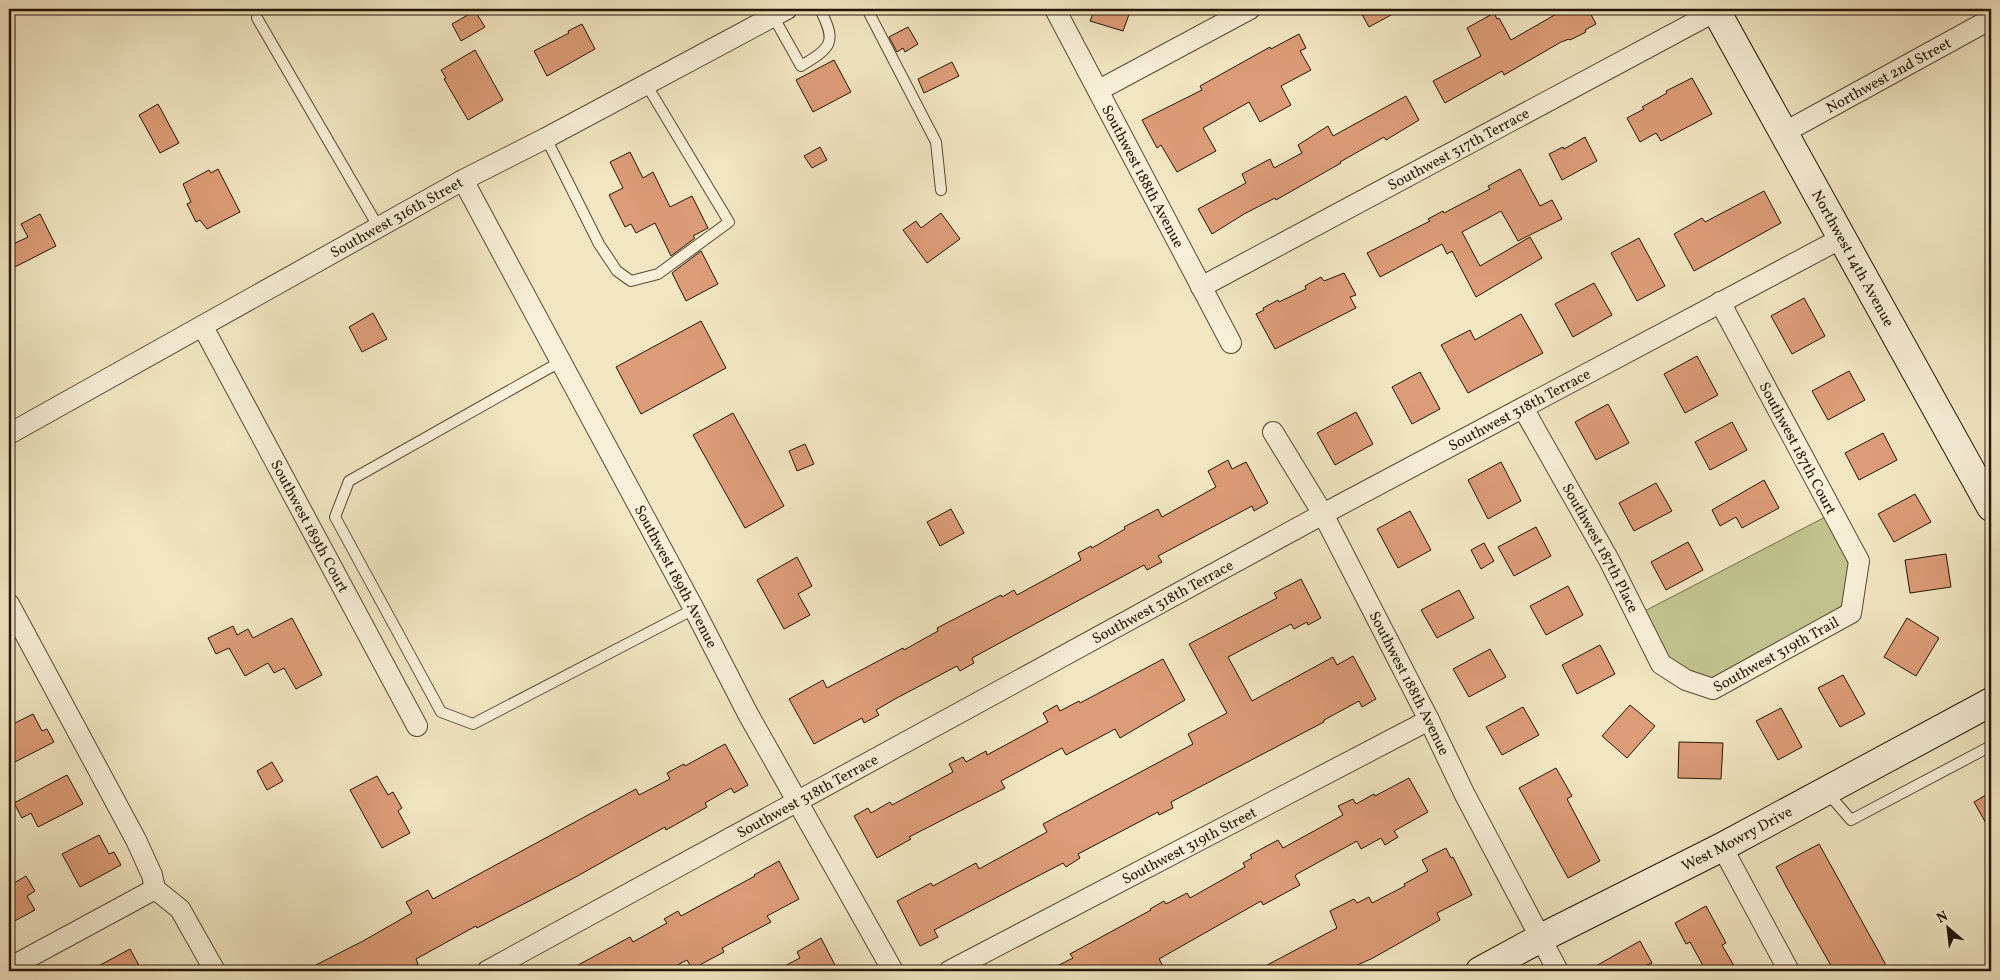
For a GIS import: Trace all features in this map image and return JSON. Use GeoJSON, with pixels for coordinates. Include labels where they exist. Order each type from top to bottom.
{"type":"FeatureCollection","features":[{"type":"Feature","properties":{"kind":"street","name":"Southwest 188th Avenue"},"geometry":{"type":"LineString","coordinates":[[1054,9],[1099,90],[1231,343]]}},
{"type":"Feature","properties":{"kind":"street"},"geometry":{"type":"LineString","coordinates":[[1099,90],[1250,9]]}},
{"type":"Feature","properties":{"kind":"street","name":"Northwest 14th Avenue"},"geometry":{"type":"LineString","coordinates":[[1716,10],[1991,507]]}},
{"type":"Feature","properties":{"kind":"street","name":"Southwest 317th Terrace"},"geometry":{"type":"LineString","coordinates":[[1201,286],[1716,10]]}},
{"type":"Feature","properties":{"kind":"street","name":"Southwest 316th Street"},"geometry":{"type":"LineString","coordinates":[[9,434],[463,180],[546,138],[780,12]]}},
{"type":"Feature","properties":{"kind":"street","name":"Northwest 2nd Street"},"geometry":{"type":"LineString","coordinates":[[1785,132],[1991,20]]}},
{"type":"Feature","properties":{"kind":"street","name":"Southwest 189th Avenue"},"geometry":{"type":"LineString","coordinates":[[463,180],[694,609],[748,714],[893,971]]}},
{"type":"Feature","properties":{"kind":"street","name":"Southwest 318th Terrace"},"geometry":{"type":"LineString","coordinates":[[487,971],[1323,514],[1842,238]]}},
{"type":"Feature","properties":{"kind":"street","name":"Southwest 187th Court"},"geometry":{"type":"LineString","coordinates":[[1720,302],[1859,560],[1854,598]]}},
{"type":"Feature","properties":{"kind":"street","name":"Southwest 189th Court"},"geometry":{"type":"LineString","coordinates":[[203,327],[417,726]]}},
{"type":"Feature","properties":{"kind":"street","name":"Southwest 187th Place"},"geometry":{"type":"LineString","coordinates":[[1523,408],[1609,560],[1661,664],[1686,680]]}},
{"type":"Feature","properties":{"kind":"street","name":"Southwest 188th Avenue"},"geometry":{"type":"LineString","coordinates":[[1273,432],[1323,514],[1539,939],[1558,971]]}},
{"type":"Feature","properties":{"kind":"street","name":"Southwest 319th Trail"},"geometry":{"type":"LineString","coordinates":[[1686,680],[1713,689],[1852,613],[1854,598]]}},
{"type":"Feature","properties":{"kind":"street"},"geometry":{"type":"LineString","coordinates":[[9,604],[136,840],[152,875],[155,890],[180,909],[215,971]]}},
{"type":"Feature","properties":{"kind":"street","name":"West Mowry Drive"},"geometry":{"type":"LineString","coordinates":[[1480,971],[1722,846],[1990,704]]}},
{"type":"Feature","properties":{"kind":"street","name":"Southwest 319th Street"},"geometry":{"type":"LineString","coordinates":[[949,971],[1429,720]]}},
{"type":"Feature","properties":{"kind":"street"},"geometry":{"type":"LineString","coordinates":[[1722,846],[1789,971]]}},
{"type":"Feature","properties":{"kind":"street"},"geometry":{"type":"LineString","coordinates":[[9,968],[155,890]]}},
{"type":"Feature","properties":{"kind":"lane"},"geometry":{"type":"LineString","coordinates":[[780,12],[802,66],[823,52],[830,40],[828,25],[820,9]]}},
{"type":"Feature","properties":{"kind":"lane"},"geometry":{"type":"LineString","coordinates":[[867,9],[936,142],[941,190]]}},
{"type":"Feature","properties":{"kind":"lane"},"geometry":{"type":"LineString","coordinates":[[257,18],[378,228]]}},
{"type":"Feature","properties":{"kind":"lane"},"geometry":{"type":"LineString","coordinates":[[546,138],[599,244],[617,271],[631,281],[658,274],[729,222],[646,84]]}},
{"type":"Feature","properties":{"kind":"lane"},"geometry":{"type":"LineString","coordinates":[[560,362],[349,481],[334,517],[441,712],[473,724],[694,609]]}},
{"type":"Feature","properties":{"kind":"lane"},"geometry":{"type":"LineString","coordinates":[[1826,791],[1851,820],[1991,746]]}},
{"type":"Feature","properties":{"kind":"green space"},"geometry":{"type":"Polygon","coordinates":[[[1831,514],[1855,562],[1849,611],[1712,686],[1662,662],[1639,614],[1831,514]]]}},
{"type":"Feature","properties":{"kind":"building"},"geometry":{"type":"Polygon","coordinates":[[[1095,9],[1131,9],[1123,31],[1090,21],[1095,9]]]}},
{"type":"Feature","properties":{"kind":"building"},"geometry":{"type":"Polygon","coordinates":[[[1359,9],[1402,9],[1369,27],[1359,9]]]}},
{"type":"Feature","properties":{"kind":"building"},"geometry":{"type":"Polygon","coordinates":[[[1565,9],[1588,9],[1596,24],[1585,30],[1586,32],[1561,42],[1504,75],[1502,71],[1445,103],[1433,81],[1481,56],[1467,28],[1494,13],[1497,19],[1499,18],[1511,40],[1565,9]]]}},
{"type":"Feature","properties":{"kind":"building"},"geometry":{"type":"Polygon","coordinates":[[[475,11],[485,27],[461,41],[452,24],[475,11]]]}},
{"type":"Feature","properties":{"kind":"building"},"geometry":{"type":"Polygon","coordinates":[[[582,24],[595,49],[547,76],[534,51],[582,24]]]}},
{"type":"Feature","properties":{"kind":"building"},"geometry":{"type":"Polygon","coordinates":[[[908,27],[918,44],[905,52],[903,48],[897,52],[889,37],[908,27]]]}},
{"type":"Feature","properties":{"kind":"building"},"geometry":{"type":"Polygon","coordinates":[[[1299,34],[1306,48],[1300,51],[1311,70],[1281,86],[1291,105],[1260,122],[1249,102],[1203,128],[1216,151],[1177,172],[1161,145],[1157,148],[1142,120],[1202,90],[1200,86],[1270,47],[1271,49],[1299,34]]]}},
{"type":"Feature","properties":{"kind":"building"},"geometry":{"type":"Polygon","coordinates":[[[475,50],[503,100],[468,120],[444,79],[446,78],[441,70],[475,50]]]}},
{"type":"Feature","properties":{"kind":"building"},"geometry":{"type":"Polygon","coordinates":[[[834,60],[851,92],[813,112],[796,80],[834,60]]]}},
{"type":"Feature","properties":{"kind":"building"},"geometry":{"type":"Polygon","coordinates":[[[952,62],[959,76],[924,93],[918,79],[952,62]]]}},
{"type":"Feature","properties":{"kind":"building"},"geometry":{"type":"Polygon","coordinates":[[[1692,78],[1712,114],[1661,141],[1656,133],[1640,142],[1627,118],[1644,109],[1642,107],[1667,93],[1666,91],[1692,78]]]}},
{"type":"Feature","properties":{"kind":"building"},"geometry":{"type":"Polygon","coordinates":[[[1406,96],[1419,120],[1386,140],[1384,137],[1276,200],[1275,198],[1244,214],[1212,234],[1198,209],[1246,183],[1242,174],[1270,159],[1274,168],[1302,153],[1298,145],[1328,126],[1333,136],[1406,96]]]}},
{"type":"Feature","properties":{"kind":"building"},"geometry":{"type":"Polygon","coordinates":[[[158,104],[179,143],[160,153],[139,115],[158,104]]]}},
{"type":"Feature","properties":{"kind":"building"},"geometry":{"type":"Polygon","coordinates":[[[1585,137],[1597,161],[1562,180],[1549,154],[1563,147],[1564,149],[1585,137]]]}},
{"type":"Feature","properties":{"kind":"building"},"geometry":{"type":"Polygon","coordinates":[[[820,147],[827,160],[812,168],[804,156],[820,147]]]}},
{"type":"Feature","properties":{"kind":"building"},"geometry":{"type":"Polygon","coordinates":[[[630,152],[643,178],[653,172],[670,207],[692,196],[708,228],[693,236],[695,238],[671,256],[655,223],[636,233],[631,224],[625,227],[609,195],[623,188],[610,162],[630,152]]]}},
{"type":"Feature","properties":{"kind":"building"},"geometry":{"type":"Polygon","coordinates":[[[218,169],[240,212],[207,229],[200,220],[196,222],[187,204],[191,202],[183,184],[209,170],[211,173],[218,169]]]}},
{"type":"Feature","properties":{"kind":"building"},"geometry":{"type":"Polygon","coordinates":[[[1520,169],[1540,206],[1552,200],[1562,219],[1518,241],[1501,211],[1462,232],[1480,266],[1530,237],[1542,258],[1476,297],[1452,251],[1447,254],[1442,244],[1380,277],[1367,253],[1430,221],[1428,219],[1443,211],[1444,213],[1490,189],[1488,186],[1520,169]]]}},
{"type":"Feature","properties":{"kind":"building"},"geometry":{"type":"Polygon","coordinates":[[[1764,191],[1781,223],[1694,271],[1674,234],[1702,218],[1705,222],[1764,191]]]}},
{"type":"Feature","properties":{"kind":"building"},"geometry":{"type":"Polygon","coordinates":[[[941,213],[960,239],[927,263],[903,230],[916,221],[921,228],[941,213]]]}},
{"type":"Feature","properties":{"kind":"building"},"geometry":{"type":"Polygon","coordinates":[[[40,214],[56,246],[9,270],[9,246],[28,237],[21,224],[40,214]]]}},
{"type":"Feature","properties":{"kind":"building"},"geometry":{"type":"Polygon","coordinates":[[[1639,238],[1665,286],[1637,301],[1611,253],[1639,238]]]}},
{"type":"Feature","properties":{"kind":"building"},"geometry":{"type":"Polygon","coordinates":[[[701,251],[718,284],[686,301],[672,273],[701,251]]]}},
{"type":"Feature","properties":{"kind":"building"},"geometry":{"type":"Polygon","coordinates":[[[1344,273],[1356,295],[1350,297],[1356,308],[1275,349],[1256,314],[1278,300],[1279,302],[1306,289],[1305,286],[1321,277],[1324,281],[1344,273]]]}},
{"type":"Feature","properties":{"kind":"building"},"geometry":{"type":"Polygon","coordinates":[[[1594,283],[1612,315],[1573,337],[1555,304],[1594,283]]]}},
{"type":"Feature","properties":{"kind":"building"},"geometry":{"type":"Polygon","coordinates":[[[1804,298],[1825,336],[1792,354],[1771,316],[1804,298]]]}},
{"type":"Feature","properties":{"kind":"building"},"geometry":{"type":"Polygon","coordinates":[[[373,313],[387,339],[362,352],[349,327],[373,313]]]}},
{"type":"Feature","properties":{"kind":"building"},"geometry":{"type":"Polygon","coordinates":[[[1521,314],[1543,353],[1468,393],[1441,345],[1470,330],[1475,340],[1521,314]]]}},
{"type":"Feature","properties":{"kind":"building"},"geometry":{"type":"Polygon","coordinates":[[[701,321],[726,368],[641,414],[616,367],[701,321]]]}},
{"type":"Feature","properties":{"kind":"building"},"geometry":{"type":"Polygon","coordinates":[[[1697,356],[1718,395],[1685,413],[1664,374],[1697,356]]]}},
{"type":"Feature","properties":{"kind":"building"},"geometry":{"type":"Polygon","coordinates":[[[1849,371],[1865,400],[1828,420],[1812,391],[1849,371]]]}},
{"type":"Feature","properties":{"kind":"building"},"geometry":{"type":"Polygon","coordinates":[[[1420,372],[1440,409],[1412,424],[1392,387],[1420,372]]]}},
{"type":"Feature","properties":{"kind":"building"},"geometry":{"type":"Polygon","coordinates":[[[1608,404],[1629,443],[1596,460],[1575,422],[1608,404]]]}},
{"type":"Feature","properties":{"kind":"building"},"geometry":{"type":"Polygon","coordinates":[[[1356,412],[1373,444],[1335,465],[1317,433],[1356,412]]]}},
{"type":"Feature","properties":{"kind":"building"},"geometry":{"type":"Polygon","coordinates":[[[733,413],[784,506],[745,528],[693,435],[733,413]]]}},
{"type":"Feature","properties":{"kind":"building"},"geometry":{"type":"Polygon","coordinates":[[[1732,422],[1747,450],[1710,470],[1695,442],[1732,422]]]}},
{"type":"Feature","properties":{"kind":"building"},"geometry":{"type":"Polygon","coordinates":[[[1883,433],[1897,460],[1859,480],[1845,453],[1883,433]]]}},
{"type":"Feature","properties":{"kind":"building"},"geometry":{"type":"Polygon","coordinates":[[[805,444],[814,464],[797,471],[789,451],[805,444]]]}},
{"type":"Feature","properties":{"kind":"building"},"geometry":{"type":"Polygon","coordinates":[[[1228,460],[1232,469],[1246,462],[1268,503],[1254,511],[1252,506],[1158,556],[1162,562],[1147,570],[1144,565],[972,658],[974,663],[960,671],[957,666],[895,699],[876,710],[879,715],[864,723],[862,718],[814,744],[789,699],[823,680],[827,688],[903,648],[904,650],[938,631],[937,628],[1001,595],[1002,597],[1014,590],[1017,595],[1081,560],[1078,553],[1091,546],[1092,548],[1125,529],[1124,527],[1158,509],[1162,517],[1216,487],[1208,471],[1228,460]]]}},
{"type":"Feature","properties":{"kind":"building"},"geometry":{"type":"Polygon","coordinates":[[[1501,462],[1521,501],[1488,519],[1468,480],[1501,462]]]}},
{"type":"Feature","properties":{"kind":"building"},"geometry":{"type":"Polygon","coordinates":[[[1764,480],[1779,508],[1742,528],[1736,517],[1720,526],[1712,510],[1764,480]]]}},
{"type":"Feature","properties":{"kind":"building"},"geometry":{"type":"Polygon","coordinates":[[[1656,483],[1672,511],[1634,531],[1619,503],[1656,483]]]}},
{"type":"Feature","properties":{"kind":"building"},"geometry":{"type":"Polygon","coordinates":[[[1915,494],[1931,522],[1894,542],[1878,514],[1915,494]]]}},
{"type":"Feature","properties":{"kind":"building"},"geometry":{"type":"Polygon","coordinates":[[[951,509],[964,533],[940,546],[927,522],[951,509]]]}},
{"type":"Feature","properties":{"kind":"building"},"geometry":{"type":"Polygon","coordinates":[[[1410,511],[1431,550],[1398,568],[1377,529],[1410,511]]]}},
{"type":"Feature","properties":{"kind":"building"},"geometry":{"type":"Polygon","coordinates":[[[1536,527],[1551,556],[1514,576],[1498,547],[1536,527]]]}},
{"type":"Feature","properties":{"kind":"building"},"geometry":{"type":"Polygon","coordinates":[[[1688,542],[1703,570],[1666,590],[1651,562],[1688,542]]]}},
{"type":"Feature","properties":{"kind":"building"},"geometry":{"type":"Polygon","coordinates":[[[1484,543],[1494,561],[1481,569],[1471,550],[1484,543]]]}},
{"type":"Feature","properties":{"kind":"building"},"geometry":{"type":"Polygon","coordinates":[[[1946,554],[1951,587],[1910,593],[1905,560],[1946,554]]]}},
{"type":"Feature","properties":{"kind":"building"},"geometry":{"type":"Polygon","coordinates":[[[797,557],[812,586],[798,594],[810,615],[784,629],[757,580],[797,557]]]}},
{"type":"Feature","properties":{"kind":"building"},"geometry":{"type":"Polygon","coordinates":[[[1301,579],[1321,618],[1308,625],[1307,622],[1294,629],[1291,624],[1228,657],[1252,701],[1333,657],[1337,665],[1353,656],[1376,699],[1362,707],[1359,701],[1324,720],[1324,722],[1171,802],[1173,808],[1159,815],[1158,812],[1078,854],[1080,858],[1066,867],[1063,863],[934,930],[938,937],[920,946],[897,901],[931,883],[933,886],[976,863],[979,869],[1047,832],[1043,824],[1193,744],[1188,734],[1227,713],[1189,644],[1277,598],[1274,593],[1301,579]]]}},
{"type":"Feature","properties":{"kind":"building"},"geometry":{"type":"Polygon","coordinates":[[[1568,586],[1583,615],[1546,635],[1530,606],[1568,586]]]}},
{"type":"Feature","properties":{"kind":"building"},"geometry":{"type":"Polygon","coordinates":[[[1459,590],[1474,618],[1437,638],[1421,610],[1459,590]]]}},
{"type":"Feature","properties":{"kind":"building"},"geometry":{"type":"Polygon","coordinates":[[[292,618],[322,675],[296,689],[284,668],[274,673],[268,663],[245,676],[229,648],[216,654],[208,638],[233,626],[237,635],[248,629],[253,638],[292,618]]]}},
{"type":"Feature","properties":{"kind":"building"},"geometry":{"type":"Polygon","coordinates":[[[1907,618],[1939,638],[1916,676],[1884,657],[1907,618]]]}},
{"type":"Feature","properties":{"kind":"building"},"geometry":{"type":"Polygon","coordinates":[[[1600,645],[1615,674],[1577,694],[1562,665],[1600,645]]]}},
{"type":"Feature","properties":{"kind":"building"},"geometry":{"type":"Polygon","coordinates":[[[1490,649],[1506,677],[1469,697],[1453,669],[1490,649]]]}},
{"type":"Feature","properties":{"kind":"building"},"geometry":{"type":"Polygon","coordinates":[[[1163,659],[1185,700],[1120,738],[1115,729],[1066,755],[1062,748],[1001,781],[1005,788],[909,837],[911,839],[877,858],[854,816],[868,808],[871,813],[890,802],[892,805],[953,772],[949,764],[963,757],[966,762],[986,751],[987,755],[1048,722],[1043,713],[1057,705],[1060,711],[1079,701],[1080,703],[1163,659]]]}},
{"type":"Feature","properties":{"kind":"building"},"geometry":{"type":"Polygon","coordinates":[[[1843,675],[1865,714],[1840,727],[1818,688],[1843,675]]]}},
{"type":"Feature","properties":{"kind":"building"},"geometry":{"type":"Polygon","coordinates":[[[1630,705],[1655,726],[1627,758],[1602,736],[1630,705]]]}},
{"type":"Feature","properties":{"kind":"building"},"geometry":{"type":"Polygon","coordinates":[[[1523,707],[1539,735],[1502,755],[1486,727],[1523,707]]]}},
{"type":"Feature","properties":{"kind":"building"},"geometry":{"type":"Polygon","coordinates":[[[1781,708],[1802,747],[1778,760],[1756,721],[1781,708]]]}},
{"type":"Feature","properties":{"kind":"building"},"geometry":{"type":"Polygon","coordinates":[[[33,714],[42,731],[47,729],[54,742],[9,765],[9,726],[33,714]]]}},
{"type":"Feature","properties":{"kind":"building"},"geometry":{"type":"Polygon","coordinates":[[[1679,742],[1723,743],[1721,779],[1678,778],[1679,742]]]}},
{"type":"Feature","properties":{"kind":"building"},"geometry":{"type":"Polygon","coordinates":[[[725,744],[748,785],[734,793],[731,788],[705,803],[707,807],[666,830],[665,827],[572,879],[477,928],[476,926],[416,959],[418,964],[404,971],[304,971],[412,913],[406,902],[428,890],[433,899],[636,789],[639,795],[670,779],[667,773],[684,764],[685,766],[725,744]]]}},
{"type":"Feature","properties":{"kind":"building"},"geometry":{"type":"Polygon","coordinates":[[[272,762],[283,781],[267,790],[257,771],[272,762]]]}},
{"type":"Feature","properties":{"kind":"building"},"geometry":{"type":"Polygon","coordinates":[[[1556,768],[1572,796],[1567,799],[1600,861],[1568,878],[1519,788],[1556,768]]]}},
{"type":"Feature","properties":{"kind":"building"},"geometry":{"type":"Polygon","coordinates":[[[67,775],[83,804],[38,827],[31,813],[22,818],[14,803],[67,775]]]}},
{"type":"Feature","properties":{"kind":"building"},"geometry":{"type":"Polygon","coordinates":[[[377,776],[388,795],[393,792],[402,808],[398,811],[410,833],[382,848],[350,790],[377,776]]]}},
{"type":"Feature","properties":{"kind":"building"},"geometry":{"type":"Polygon","coordinates":[[[1409,778],[1428,812],[1394,831],[1398,837],[1385,845],[1381,838],[1361,849],[1357,841],[1297,874],[1295,876],[1300,885],[1263,905],[1261,901],[1159,959],[1163,966],[1152,971],[1047,971],[1073,958],[1070,954],[1164,901],[1166,904],[1187,893],[1190,898],[1245,867],[1243,863],[1252,858],[1250,855],[1278,840],[1283,848],[1343,815],[1338,806],[1353,799],[1356,804],[1409,778]]]}},
{"type":"Feature","properties":{"kind":"building"},"geometry":{"type":"Polygon","coordinates":[[[1991,792],[1991,832],[1974,802],[1991,792]]]}},
{"type":"Feature","properties":{"kind":"building"},"geometry":{"type":"Polygon","coordinates":[[[99,835],[109,854],[114,852],[121,865],[80,887],[62,854],[99,835]]]}},
{"type":"Feature","properties":{"kind":"building"},"geometry":{"type":"Polygon","coordinates":[[[1819,844],[1889,971],[1834,971],[1787,888],[1776,867],[1819,844]]]}},
{"type":"Feature","properties":{"kind":"building"},"geometry":{"type":"Polygon","coordinates":[[[1446,848],[1451,858],[1453,857],[1472,895],[1437,913],[1440,920],[1373,958],[1344,971],[1256,971],[1337,928],[1330,911],[1354,899],[1357,903],[1369,897],[1372,903],[1405,886],[1404,884],[1428,871],[1422,860],[1446,848]]]}},
{"type":"Feature","properties":{"kind":"building"},"geometry":{"type":"Polygon","coordinates":[[[779,861],[799,899],[767,916],[771,922],[722,948],[724,952],[692,969],[687,960],[666,971],[567,971],[630,937],[633,942],[667,923],[664,919],[678,911],[681,916],[779,861]]]}},
{"type":"Feature","properties":{"kind":"building"},"geometry":{"type":"Polygon","coordinates":[[[26,876],[35,891],[27,896],[35,910],[9,924],[9,886],[26,876]]]}},
{"type":"Feature","properties":{"kind":"building"},"geometry":{"type":"Polygon","coordinates":[[[1706,906],[1726,943],[1722,945],[1737,971],[1706,971],[1690,942],[1686,944],[1675,923],[1706,906]]]}},
{"type":"Feature","properties":{"kind":"building"},"geometry":{"type":"Polygon","coordinates":[[[821,938],[838,971],[775,971],[800,958],[797,952],[821,938]]]}},
{"type":"Feature","properties":{"kind":"building"},"geometry":{"type":"Polygon","coordinates":[[[1640,941],[1652,963],[1647,965],[1650,971],[1587,971],[1640,941]]]}},
{"type":"Feature","properties":{"kind":"building"},"geometry":{"type":"Polygon","coordinates":[[[130,949],[142,971],[89,971],[130,949]]]}}]}
